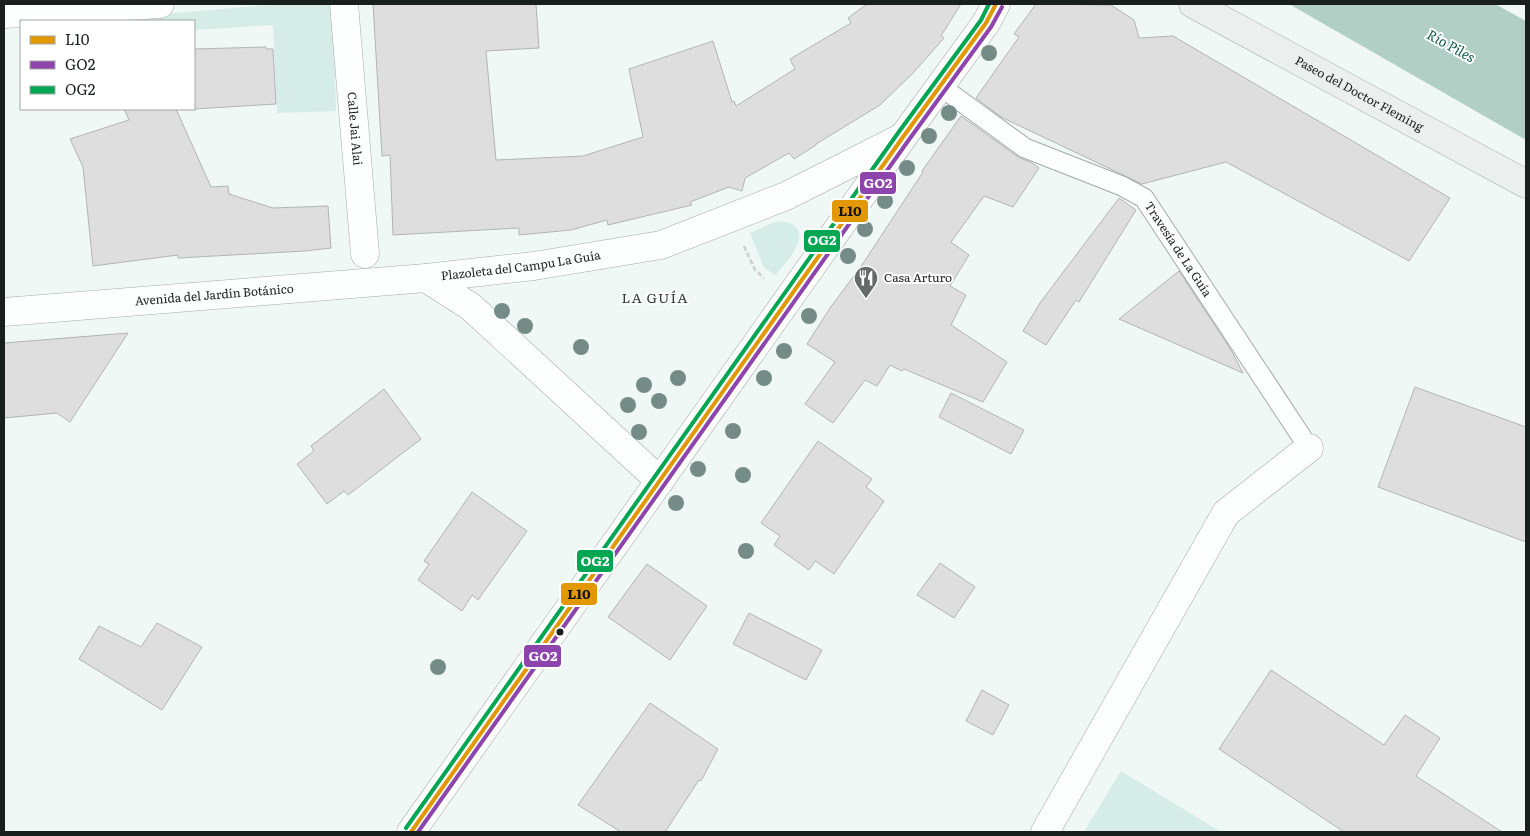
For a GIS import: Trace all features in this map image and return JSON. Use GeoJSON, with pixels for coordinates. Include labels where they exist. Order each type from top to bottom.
{"type":"FeatureCollection","features":[{"type":"Feature","properties":{"kind":"main road","name":"Paseo del Doctor Fleming"},"geometry":{"type":"LineString","coordinates":[[1193,4],[1526,184]]}},
{"type":"Feature","properties":{"kind":"street"},"geometry":{"type":"LineString","coordinates":[[4,14],[160,4]]}},
{"type":"Feature","properties":{"kind":"street","name":"Calle Jai Alai"},"geometry":{"type":"LineString","coordinates":[[344,4],[364,254]]}},
{"type":"Feature","properties":{"kind":"street"},"geometry":{"type":"LineString","coordinates":[[411,832],[903,137],[986,23],[996,4]]}},
{"type":"Feature","properties":{"kind":"street","name":"Plazoleta del Campu La Guía"},"geometry":{"type":"LineString","coordinates":[[426,278],[534,266],[661,245],[786,196],[903,137]]}},
{"type":"Feature","properties":{"kind":"street","name":"Plazoleta del Campu La Guía"},"geometry":{"type":"LineString","coordinates":[[426,278],[471,307],[660,480]]}},
{"type":"Feature","properties":{"kind":"street","name":"Avenida del Jardín Botánico"},"geometry":{"type":"LineString","coordinates":[[4,312],[426,278]]}},
{"type":"Feature","properties":{"kind":"street"},"geometry":{"type":"LineString","coordinates":[[1045,832],[1226,513],[1310,448]]}},
{"type":"Feature","properties":{"kind":"lane","name":"Travesía de La Guía"},"geometry":{"type":"LineString","coordinates":[[940,86],[1025,148],[1122,186],[1144,198],[1310,448]]}},
{"type":"Feature","properties":{"kind":"path"},"geometry":{"type":"LineString","coordinates":[[731,218],[755,270],[789,299]]}},
{"type":"Feature","properties":{"kind":"shaded area"},"geometry":{"type":"Polygon","coordinates":[[[278,4],[333,4],[336,111],[277,113],[273,25],[195,30],[195,20],[142,20],[141,16],[278,4]]]}},
{"type":"Feature","properties":{"kind":"shaded area"},"geometry":{"type":"Polygon","coordinates":[[[780,221],[792,224],[798,229],[799,235],[795,250],[776,275],[764,268],[750,233],[780,221]]]}},
{"type":"Feature","properties":{"kind":"shaded area"},"geometry":{"type":"Polygon","coordinates":[[[1121,771],[1221,832],[1084,832],[1121,771]]]}},
{"type":"Feature","properties":{"kind":"water","name":"Río Piles"},"geometry":{"type":"Polygon","coordinates":[[[1289,4],[1495,4],[1526,21],[1526,140],[1289,4]]]}},
{"type":"Feature","properties":{"kind":"building"},"geometry":{"type":"Polygon","coordinates":[[[373,4],[536,4],[539,48],[486,51],[496,160],[583,156],[643,137],[629,69],[713,41],[732,102],[734,101],[736,106],[795,69],[790,59],[851,23],[848,18],[867,4],[961,4],[941,36],[944,38],[914,72],[880,105],[794,159],[789,153],[745,178],[742,191],[729,187],[690,202],[692,205],[608,225],[607,220],[571,230],[519,235],[519,228],[393,235],[390,155],[382,156],[373,4]]]}},
{"type":"Feature","properties":{"kind":"building"},"geometry":{"type":"Polygon","coordinates":[[[1036,4],[1111,5],[1134,20],[1139,38],[1173,36],[1450,198],[1409,261],[1226,162],[1142,184],[1001,117],[976,98],[1019,37],[1014,34],[1036,4]]]}},
{"type":"Feature","properties":{"kind":"building"},"geometry":{"type":"Polygon","coordinates":[[[266,47],[266,49],[273,49],[276,104],[195,109],[195,49],[266,47]]]}},
{"type":"Feature","properties":{"kind":"building"},"geometry":{"type":"Polygon","coordinates":[[[124,110],[176,110],[211,187],[228,186],[229,194],[273,208],[328,206],[331,248],[178,258],[178,255],[93,266],[83,167],[70,139],[129,120],[124,110]]]}},
{"type":"Feature","properties":{"kind":"building"},"geometry":{"type":"Polygon","coordinates":[[[961,116],[1018,157],[1039,168],[1013,207],[984,196],[951,242],[969,255],[950,286],[966,295],[951,325],[1007,362],[983,402],[890,365],[877,386],[865,380],[833,423],[805,404],[835,362],[807,344],[830,308],[862,265],[922,171],[961,116]]]}},
{"type":"Feature","properties":{"kind":"building"},"geometry":{"type":"Polygon","coordinates":[[[1119,198],[1136,210],[1079,302],[1076,300],[1046,345],[1023,331],[1040,303],[1119,198]]]}},
{"type":"Feature","properties":{"kind":"building"},"geometry":{"type":"Polygon","coordinates":[[[1179,271],[1231,350],[1243,373],[1119,319],[1179,271]]]}},
{"type":"Feature","properties":{"kind":"building"},"geometry":{"type":"Polygon","coordinates":[[[128,333],[70,422],[57,413],[4,418],[4,343],[128,333]]]}},
{"type":"Feature","properties":{"kind":"building"},"geometry":{"type":"Polygon","coordinates":[[[1415,387],[1526,427],[1526,542],[1378,487],[1415,387]]]}},
{"type":"Feature","properties":{"kind":"building"},"geometry":{"type":"Polygon","coordinates":[[[384,389],[421,439],[348,495],[344,491],[327,504],[297,464],[314,451],[311,446],[384,389]]]}},
{"type":"Feature","properties":{"kind":"building"},"geometry":{"type":"Polygon","coordinates":[[[951,393],[1024,430],[1011,454],[939,417],[951,393]]]}},
{"type":"Feature","properties":{"kind":"building"},"geometry":{"type":"Polygon","coordinates":[[[818,441],[872,479],[866,487],[884,501],[834,574],[815,561],[809,570],[774,545],[780,536],[761,523],[818,441]]]}},
{"type":"Feature","properties":{"kind":"building"},"geometry":{"type":"Polygon","coordinates":[[[472,492],[527,531],[478,600],[472,595],[462,611],[418,580],[429,564],[424,561],[472,492]]]}},
{"type":"Feature","properties":{"kind":"building"},"geometry":{"type":"Polygon","coordinates":[[[940,563],[975,587],[954,618],[917,595],[940,563]]]}},
{"type":"Feature","properties":{"kind":"building"},"geometry":{"type":"Polygon","coordinates":[[[647,564],[707,606],[670,660],[608,617],[647,564]]]}},
{"type":"Feature","properties":{"kind":"building"},"geometry":{"type":"Polygon","coordinates":[[[749,613],[822,650],[806,680],[733,644],[749,613]]]}},
{"type":"Feature","properties":{"kind":"building"},"geometry":{"type":"Polygon","coordinates":[[[157,623],[202,647],[162,710],[79,659],[99,626],[141,647],[157,623]]]}},
{"type":"Feature","properties":{"kind":"building"},"geometry":{"type":"Polygon","coordinates":[[[1271,670],[1384,745],[1405,715],[1440,738],[1416,776],[1502,832],[1344,832],[1219,749],[1271,670]]]}},
{"type":"Feature","properties":{"kind":"building"},"geometry":{"type":"Polygon","coordinates":[[[982,690],[1009,705],[993,735],[966,721],[982,690]]]}},
{"type":"Feature","properties":{"kind":"building"},"geometry":{"type":"Polygon","coordinates":[[[650,703],[718,749],[701,781],[699,780],[665,832],[621,832],[578,805],[650,703]]]}},
{"type":"Feature","properties":{"kind":"transit line","name":"OG2"},"geometry":{"type":"LineString","coordinates":[[406,828],[898,133],[981,20],[989,4]]}},
{"type":"Feature","properties":{"kind":"transit line","name":"L10"},"geometry":{"type":"LineString","coordinates":[[411,832],[903,137],[986,23],[996,4]]}},
{"type":"Feature","properties":{"kind":"transit line","name":"GO2"},"geometry":{"type":"LineString","coordinates":[[418,832],[908,141],[991,27],[1002,7]]}},
{"type":"Feature","properties":{"kind":"place","name":"Casa Arturo"},"geometry":{"type":"Point","coordinates":[866,299]}},
{"type":"Feature","properties":{"kind":"district","name":"LA GUÍA"},"geometry":{"type":"Point","coordinates":[655,298]}}]}
